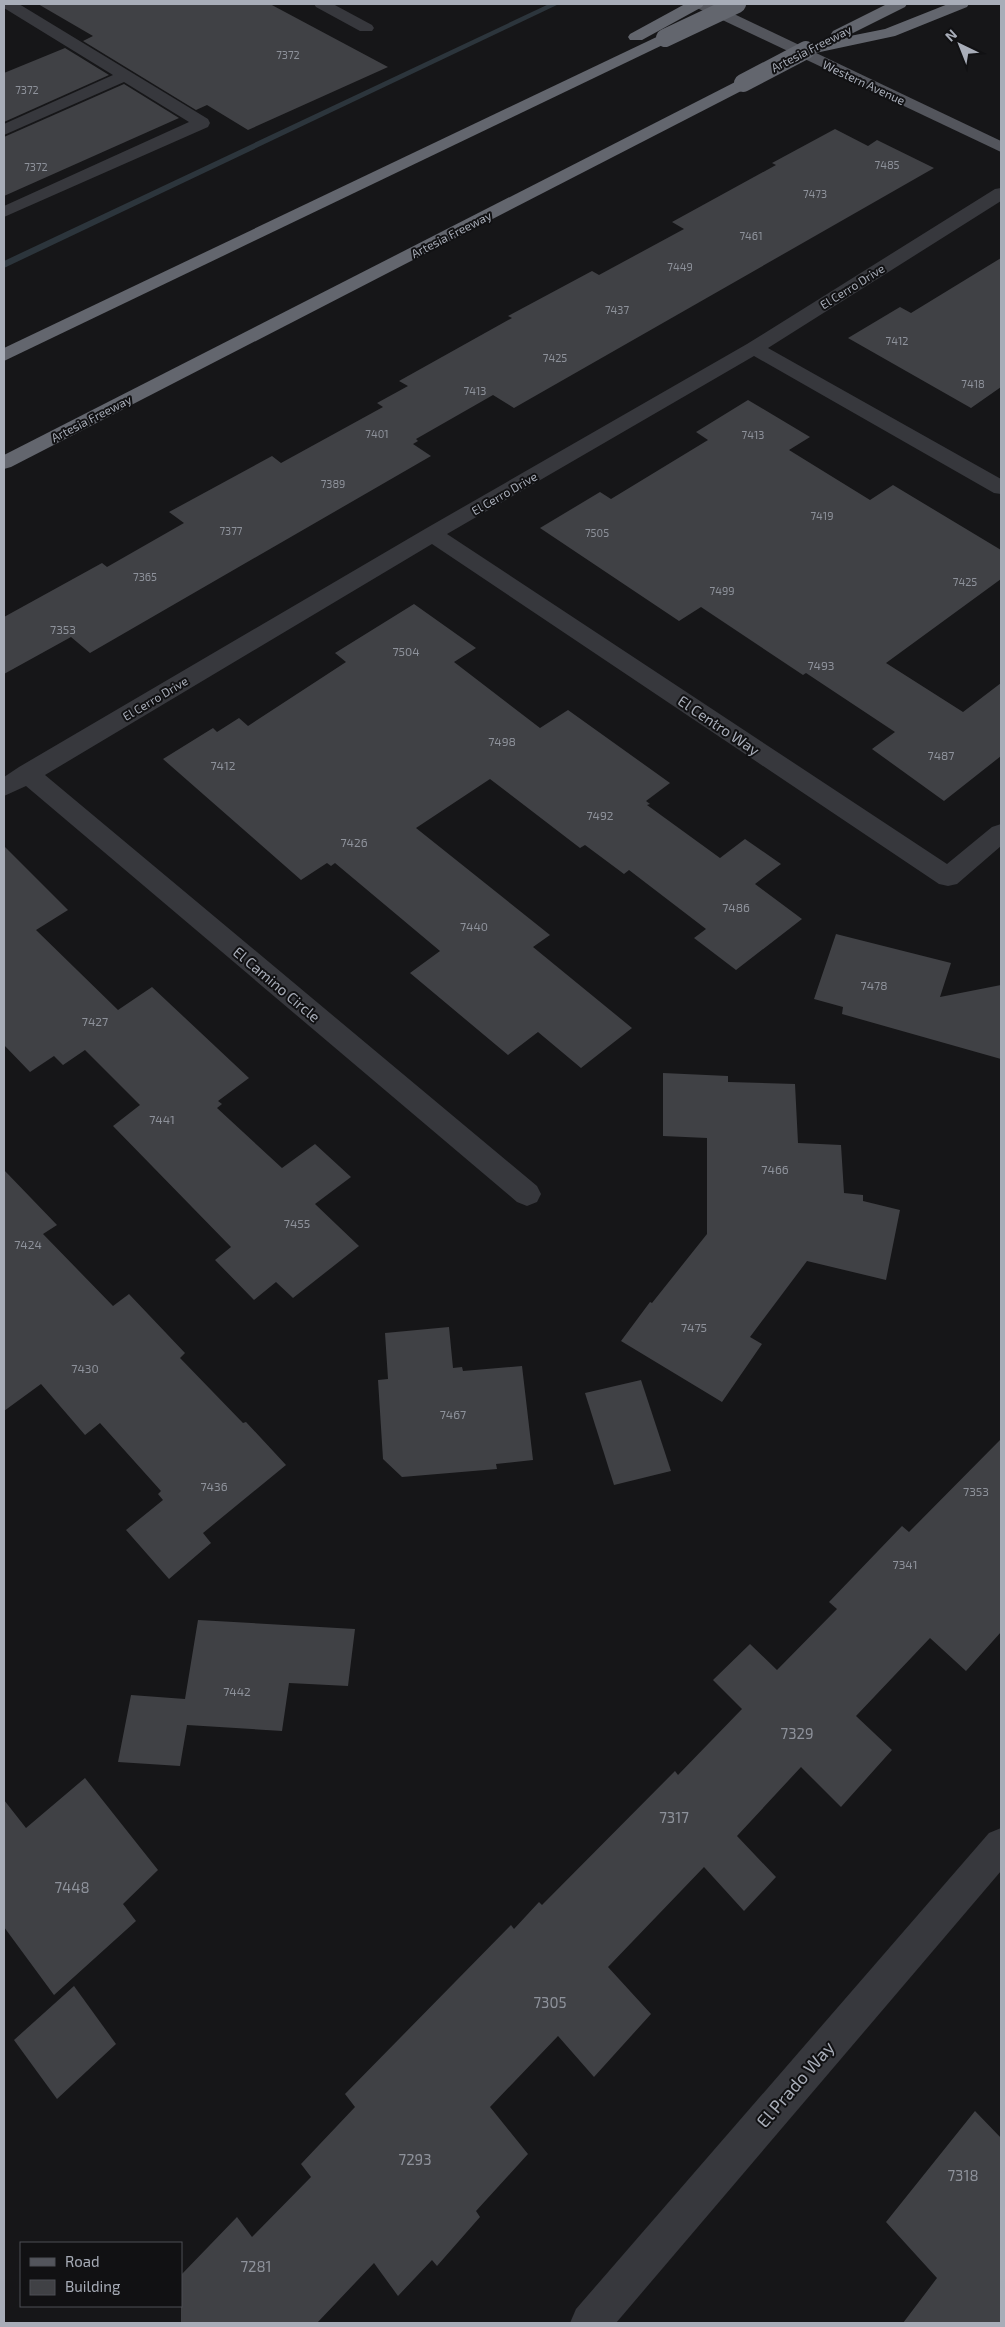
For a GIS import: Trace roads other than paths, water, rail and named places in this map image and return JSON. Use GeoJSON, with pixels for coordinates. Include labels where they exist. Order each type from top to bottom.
{"type":"FeatureCollection","features":[{"type":"Feature","properties":{"kind":"highway"},"geometry":{"type":"LineString","coordinates":[[659,33],[696,4]]}},
{"type":"Feature","properties":{"kind":"highway"},"geometry":{"type":"LineString","coordinates":[[4,355],[488,123],[659,33],[737,4]]}},
{"type":"Feature","properties":{"kind":"highway","name":"Artesia Freeway"},"geometry":{"type":"LineString","coordinates":[[4,463],[806,50],[899,4]]}},
{"type":"Feature","properties":{"kind":"highway"},"geometry":{"type":"LineString","coordinates":[[806,50],[889,33],[961,4]]}},
{"type":"Feature","properties":{"kind":"main road","name":"Western Avenue"},"geometry":{"type":"LineString","coordinates":[[701,4],[1001,147]]}},
{"type":"Feature","properties":{"kind":"street"},"geometry":{"type":"LineString","coordinates":[[4,212],[202,123],[8,4]]}},
{"type":"Feature","properties":{"kind":"street"},"geometry":{"type":"LineString","coordinates":[[322,4],[366,28]]}},
{"type":"Feature","properties":{"kind":"street"},"geometry":{"type":"LineString","coordinates":[[4,130],[125,76]]}},
{"type":"Feature","properties":{"kind":"street","name":"El Cerro Drive"},"geometry":{"type":"LineString","coordinates":[[4,788],[432,534],[754,348],[1001,192]]}},
{"type":"Feature","properties":{"kind":"street"},"geometry":{"type":"LineString","coordinates":[[754,348],[1001,488]]}},
{"type":"Feature","properties":{"kind":"street","name":"El Centro Way"},"geometry":{"type":"LineString","coordinates":[[432,534],[948,877],[1001,832]]}},
{"type":"Feature","properties":{"kind":"street","name":"El Camino Circle"},"geometry":{"type":"LineString","coordinates":[[27,773],[527,1194]]}},
{"type":"Feature","properties":{"kind":"street","name":"El Prado Way"},"geometry":{"type":"LineString","coordinates":[[590,2323],[1001,1845]]}},
{"type":"Feature","properties":{"kind":"waterway"},"geometry":{"type":"LineString","coordinates":[[4,265],[555,4]]}}]}
